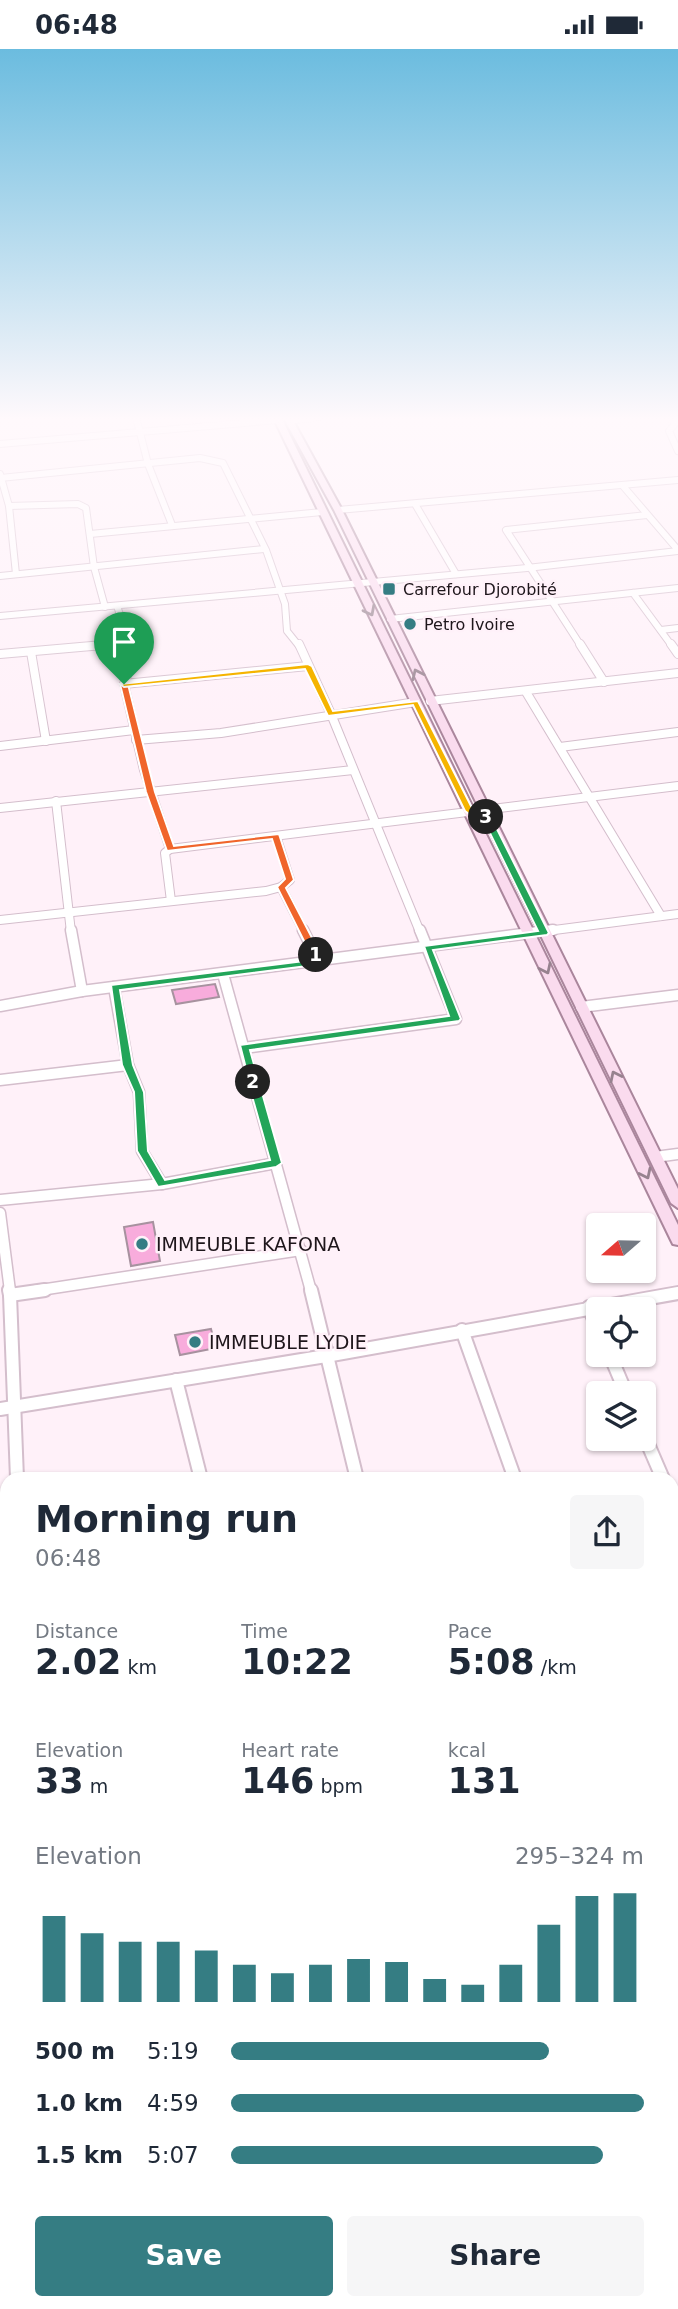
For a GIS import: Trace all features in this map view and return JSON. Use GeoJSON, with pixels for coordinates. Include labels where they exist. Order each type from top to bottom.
{"type":"FeatureCollection","features":[{"type":"Feature","properties":{"kind":"main road"},"geometry":{"type":"LineString","coordinates":[[328,522],[678,1240]]}},
{"type":"Feature","properties":{"kind":"main road"},"geometry":{"type":"LineString","coordinates":[[344,522],[678,1203]]}},
{"type":"Feature","properties":{"kind":"street"},"geometry":{"type":"LineString","coordinates":[[11,522],[16,574]]}},
{"type":"Feature","properties":{"kind":"street"},"geometry":{"type":"LineString","coordinates":[[88,522],[94,567],[105,607]]}},
{"type":"Feature","properties":{"kind":"street"},"geometry":{"type":"LineString","coordinates":[[90,534],[205,522]]}},
{"type":"Feature","properties":{"kind":"street"},"geometry":{"type":"LineString","coordinates":[[244,1048],[456,1019],[331,714],[298,643],[287,631],[286,607],[281,589],[253,522]]}},
{"type":"Feature","properties":{"kind":"street"},"geometry":{"type":"LineString","coordinates":[[426,522],[456,574]]}},
{"type":"Feature","properties":{"kind":"street"},"geometry":{"type":"LineString","coordinates":[[577,522],[506,530],[527,568],[604,682]]}},
{"type":"Feature","properties":{"kind":"street"},"geometry":{"type":"LineString","coordinates":[[654,522],[678,550]]}},
{"type":"Feature","properties":{"kind":"street"},"geometry":{"type":"LineString","coordinates":[[0,576],[264,549]]}},
{"type":"Feature","properties":{"kind":"street"},"geometry":{"type":"LineString","coordinates":[[0,616],[527,568],[678,550]]}},
{"type":"Feature","properties":{"kind":"street"},"geometry":{"type":"LineString","coordinates":[[390,619],[678,588]]}},
{"type":"Feature","properties":{"kind":"street"},"geometry":{"type":"LineString","coordinates":[[633,593],[678,655]]}},
{"type":"Feature","properties":{"kind":"street"},"geometry":{"type":"LineString","coordinates":[[117,606],[130,647],[131,658],[124,669],[124,684],[136,740],[150,792],[170,849]]}},
{"type":"Feature","properties":{"kind":"street"},"geometry":{"type":"LineString","coordinates":[[661,630],[678,628]]}},
{"type":"Feature","properties":{"kind":"street"},"geometry":{"type":"LineString","coordinates":[[0,654],[103,645],[130,647]]}},
{"type":"Feature","properties":{"kind":"street"},"geometry":{"type":"LineString","coordinates":[[31,652],[46,741]]}},
{"type":"Feature","properties":{"kind":"street"},"geometry":{"type":"LineString","coordinates":[[124,684],[308,666]]}},
{"type":"Feature","properties":{"kind":"street"},"geometry":{"type":"LineString","coordinates":[[430,701],[678,673]]}},
{"type":"Feature","properties":{"kind":"street"},"geometry":{"type":"LineString","coordinates":[[526,692],[661,916]]}},
{"type":"Feature","properties":{"kind":"street"},"geometry":{"type":"LineString","coordinates":[[136,740],[221,733],[416,702]]}},
{"type":"Feature","properties":{"kind":"street"},"geometry":{"type":"LineString","coordinates":[[0,746],[134,730]]}},
{"type":"Feature","properties":{"kind":"street"},"geometry":{"type":"LineString","coordinates":[[560,747],[678,732]]}},
{"type":"Feature","properties":{"kind":"street"},"geometry":{"type":"LineString","coordinates":[[0,807],[353,770]]}},
{"type":"Feature","properties":{"kind":"street"},"geometry":{"type":"LineString","coordinates":[[171,901],[164,860],[165,853],[170,849],[677,787]]}},
{"type":"Feature","properties":{"kind":"street"},"geometry":{"type":"LineString","coordinates":[[56,801],[68,913],[82,991]]}},
{"type":"Feature","properties":{"kind":"street"},"geometry":{"type":"LineString","coordinates":[[0,920],[267,891],[281,887],[290,880],[276,836]]}},
{"type":"Feature","properties":{"kind":"street"},"geometry":{"type":"LineString","coordinates":[[281,887],[319,962]]}},
{"type":"Feature","properties":{"kind":"street"},"geometry":{"type":"LineString","coordinates":[[0,1006],[82,991],[678,914]]}},
{"type":"Feature","properties":{"kind":"street"},"geometry":{"type":"LineString","coordinates":[[223,974],[301,1250],[355,1472]]}},
{"type":"Feature","properties":{"kind":"street"},"geometry":{"type":"LineString","coordinates":[[114,987],[128,1065],[139,1092],[142,1151],[162,1184]]}},
{"type":"Feature","properties":{"kind":"street"},"geometry":{"type":"LineString","coordinates":[[581,1007],[678,995]]}},
{"type":"Feature","properties":{"kind":"street"},"geometry":{"type":"LineString","coordinates":[[0,1080],[128,1065]]}},
{"type":"Feature","properties":{"kind":"street"},"geometry":{"type":"LineString","coordinates":[[656,1157],[678,1154]]}},
{"type":"Feature","properties":{"kind":"street"},"geometry":{"type":"LineString","coordinates":[[0,1200],[162,1184],[276,1163]]}},
{"type":"Feature","properties":{"kind":"street"},"geometry":{"type":"LineString","coordinates":[[0,1213],[7,1292],[16,1472]]}},
{"type":"Feature","properties":{"kind":"street"},"geometry":{"type":"LineString","coordinates":[[7,1292],[301,1250]]}},
{"type":"Feature","properties":{"kind":"street"},"geometry":{"type":"LineString","coordinates":[[653,1297],[678,1293]]}},
{"type":"Feature","properties":{"kind":"street"},"geometry":{"type":"LineString","coordinates":[[0,1409],[326,1356],[586,1308]]}},
{"type":"Feature","properties":{"kind":"street"},"geometry":{"type":"LineString","coordinates":[[462,1331],[512,1472]]}},
{"type":"Feature","properties":{"kind":"street"},"geometry":{"type":"LineString","coordinates":[[176,1380],[199,1472]]}},
{"type":"Feature","properties":{"kind":"street"},"geometry":{"type":"LineString","coordinates":[[651,1451],[660,1472]]}},
{"type":"Feature","properties":{"kind":"building"},"geometry":{"type":"Polygon","coordinates":[[[215,984],[219,997],[176,1004],[172,990],[215,984]]]}},
{"type":"Feature","properties":{"kind":"building","name":"IMMEUBLE KAFONA"},"geometry":{"type":"Polygon","coordinates":[[[153,1222],[160,1261],[131,1266],[124,1227],[153,1222]]]}},
{"type":"Feature","properties":{"kind":"building","name":"IMMEUBLE LYDIE"},"geometry":{"type":"Polygon","coordinates":[[[211,1329],[216,1348],[180,1355],[175,1335],[211,1329]]]}},
{"type":"Feature","properties":{"kind":"place","name":"Carrefour Djorobité"},"geometry":{"type":"Point","coordinates":[389,589]}},
{"type":"Feature","properties":{"kind":"place","name":"Petro Ivoire"},"geometry":{"type":"Point","coordinates":[410,624]}},
{"type":"Feature","properties":{"kind":"place","name":"IMMEUBLE KAFONA"},"geometry":{"type":"Point","coordinates":[142,1244]}},
{"type":"Feature","properties":{"kind":"place","name":"IMMEUBLE LYDIE"},"geometry":{"type":"Point","coordinates":[195,1342]}},
{"type":"Feature","properties":{"kind":"route"},"geometry":{"type":"LineString","coordinates":[[308,666],[331,714],[416,702],[469,811],[483,810],[544,933],[427,948],[456,1019],[244,1048],[276,1163],[162,1184],[152,1172],[142,1151],[139,1092],[128,1065],[114,987],[319,962],[281,887],[290,880],[276,836],[170,849],[150,792],[124,684],[308,666]]}}]}
